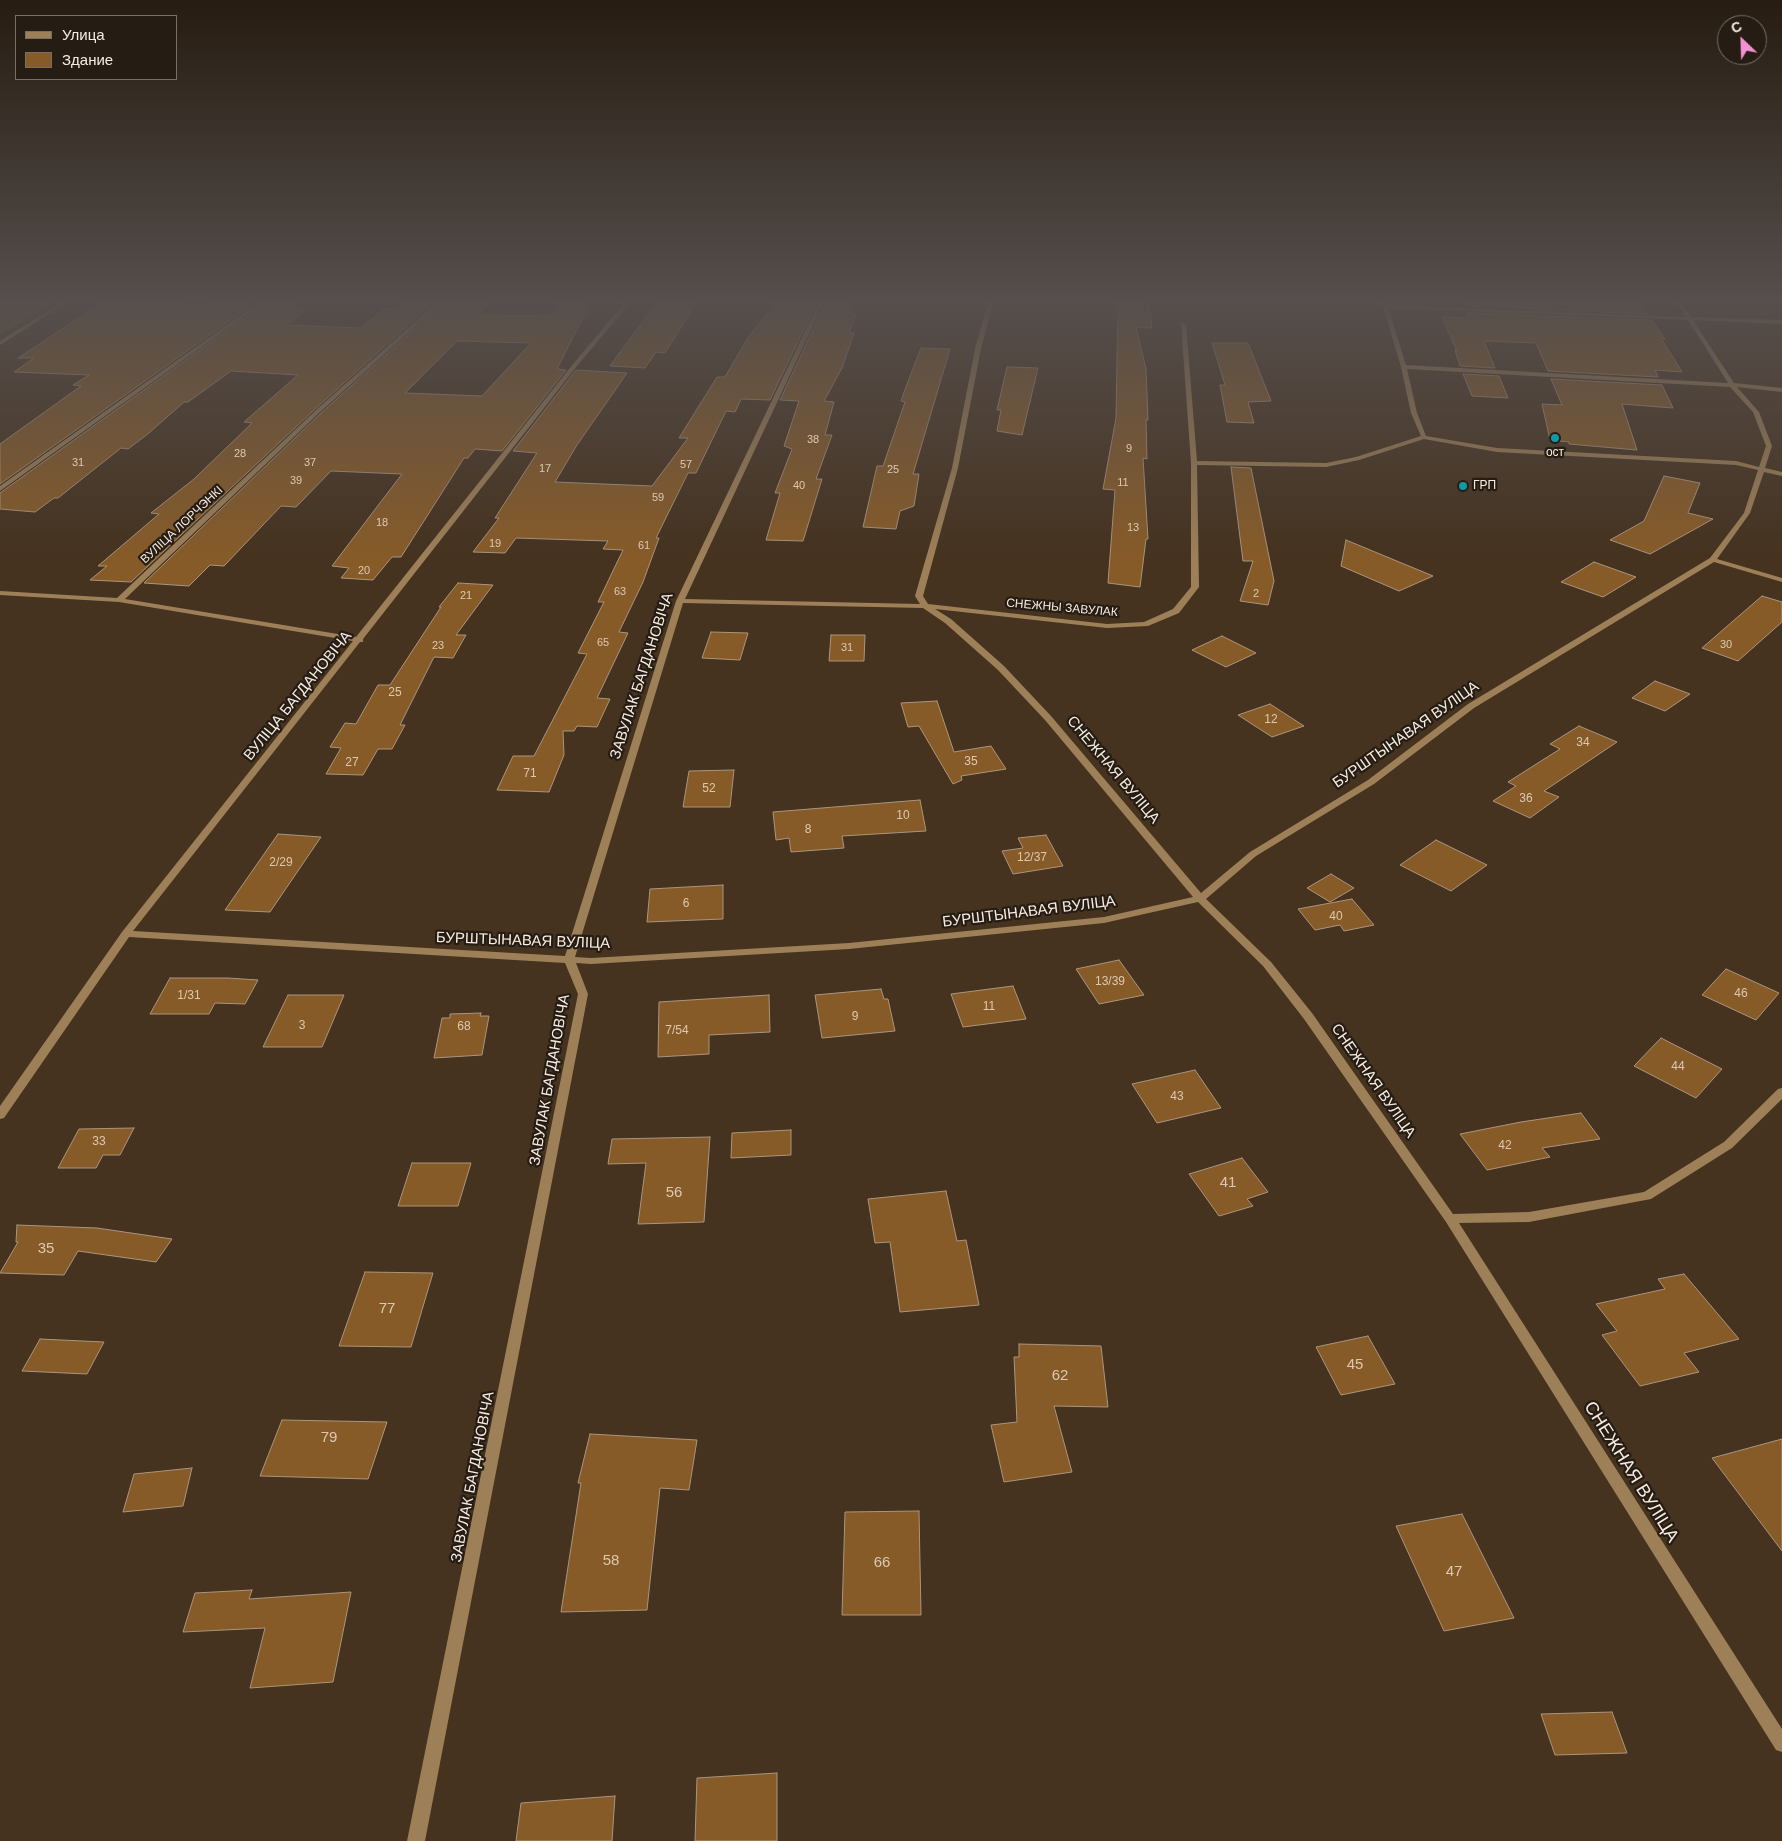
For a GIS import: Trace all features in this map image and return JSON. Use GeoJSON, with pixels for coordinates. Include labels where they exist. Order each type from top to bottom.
{"type":"FeatureCollection","features":[{"type":"Feature","properties":{"kind":"street"},"geometry":{"type":"LineString","coordinates":[[0,489],[142,388]]}},
{"type":"Feature","properties":{"kind":"street","name":"ВУЛІЦА ЛОРЧЭНКІ"},"geometry":{"type":"LineString","coordinates":[[119,600],[344,388]]}},
{"type":"Feature","properties":{"kind":"street","name":"ВУЛІЦА БАГДАНОВІЧА"},"geometry":{"type":"LineString","coordinates":[[0,1115],[126,934],[360,640],[557,388]]}},
{"type":"Feature","properties":{"kind":"street","name":"ЗАВУЛАК БАГДАНОВІЧА"},"geometry":{"type":"LineString","coordinates":[[416,1841],[583,994],[569,960],[680,601],[780,388]]}},
{"type":"Feature","properties":{"kind":"street"},"geometry":{"type":"LineString","coordinates":[[925,606],[919,596],[954,468],[970,388]]}},
{"type":"Feature","properties":{"kind":"street","name":"СНЕЖНЫ ЗАВУЛАК"},"geometry":{"type":"LineString","coordinates":[[680,601],[925,606],[1107,626],[1145,624],[1176,611],[1195,588],[1194,463],[1188,388]]}},
{"type":"Feature","properties":{"kind":"street"},"geometry":{"type":"LineString","coordinates":[[1409,388],[1414,413],[1424,437]]}},
{"type":"Feature","properties":{"kind":"street","name":"БУРШТЫНАВАЯ ВУЛІЦА"},"geometry":{"type":"LineString","coordinates":[[126,934],[601,961],[850,946],[1104,920],[1200,899],[1253,854],[1371,782],[1471,706],[1713,560],[1747,513],[1769,446],[1756,412],[1735,388]]}},
{"type":"Feature","properties":{"kind":"street"},"geometry":{"type":"LineString","coordinates":[[1761,388],[1782,390]]}},
{"type":"Feature","properties":{"kind":"street"},"geometry":{"type":"LineString","coordinates":[[1194,463],[1326,465],[1357,459],[1424,437],[1497,450],[1725,462],[1782,474]]}},
{"type":"Feature","properties":{"kind":"street"},"geometry":{"type":"LineString","coordinates":[[1713,560],[1782,580]]}},
{"type":"Feature","properties":{"kind":"street"},"geometry":{"type":"LineString","coordinates":[[0,593],[119,600],[360,640]]}},
{"type":"Feature","properties":{"kind":"street","name":"СНЕЖНАЯ ВУЛІЦА"},"geometry":{"type":"LineString","coordinates":[[925,606],[948,621],[1001,668],[1048,718],[1200,899],[1267,964],[1308,1016],[1450,1219],[1782,1744]]}},
{"type":"Feature","properties":{"kind":"street"},"geometry":{"type":"LineString","coordinates":[[1450,1219],[1529,1217],[1647,1196],[1728,1145],[1782,1092]]}},
{"type":"Feature","properties":{"kind":"building"},"geometry":{"type":"Polygon","coordinates":[[[78,388],[135,388],[0,484],[0,444],[78,388]]]}},
{"type":"Feature","properties":{"kind":"building"},"geometry":{"type":"Polygon","coordinates":[[[147,388],[208,388],[188,402],[184,402],[128,449],[121,448],[58,498],[54,498],[35,512],[0,509],[0,493],[147,388]]]}},
{"type":"Feature","properties":{"kind":"building"},"geometry":{"type":"Polygon","coordinates":[[[283,388],[339,388],[131,582],[90,580],[107,566],[98,566],[159,514],[151,513],[194,479],[252,423],[244,422],[283,388]]]}},
{"type":"Feature","properties":{"kind":"building"},"geometry":{"type":"Polygon","coordinates":[[[349,388],[410,388],[405,393],[482,396],[489,388],[552,388],[502,451],[475,449],[468,458],[464,458],[401,557],[392,557],[373,580],[341,578],[349,568],[332,566],[402,474],[331,471],[296,507],[281,506],[224,566],[210,565],[189,586],[144,583],[349,388]]]}},
{"type":"Feature","properties":{"kind":"building"},"geometry":{"type":"Polygon","coordinates":[[[562,388],[617,388],[577,445],[555,482],[652,486],[688,438],[679,438],[710,388],[776,388],[770,400],[741,399],[735,412],[726,411],[696,473],[688,473],[656,538],[659,538],[643,582],[619,632],[628,633],[597,698],[610,699],[597,727],[577,726],[574,731],[563,731],[564,755],[549,792],[497,790],[513,756],[534,756],[587,654],[578,653],[604,602],[598,602],[623,550],[603,549],[608,541],[516,538],[505,553],[473,552],[499,518],[495,518],[537,453],[513,451],[562,388]]]}},
{"type":"Feature","properties":{"kind":"building"},"geometry":{"type":"Polygon","coordinates":[[[786,388],[831,388],[824,401],[834,402],[825,435],[832,435],[816,479],[822,479],[803,541],[766,540],[780,493],[775,493],[792,449],[784,446],[799,401],[780,400],[786,388]]]}},
{"type":"Feature","properties":{"kind":"building"},"geometry":{"type":"Polygon","coordinates":[[[906,388],[938,388],[913,474],[919,474],[914,506],[900,511],[896,529],[863,527],[877,466],[883,466],[905,402],[901,401],[906,388]]]}},
{"type":"Feature","properties":{"kind":"building"},"geometry":{"type":"Polygon","coordinates":[[[1002,388],[1033,388],[1022,435],[997,431],[1001,410],[997,410],[1002,388]]]}},
{"type":"Feature","properties":{"kind":"building"},"geometry":{"type":"Polygon","coordinates":[[[1117,388],[1147,388],[1147,459],[1143,458],[1148,539],[1146,539],[1140,587],[1108,583],[1115,490],[1103,489],[1116,418],[1117,388]]]}},
{"type":"Feature","properties":{"kind":"building"},"geometry":{"type":"Polygon","coordinates":[[[1221,388],[1266,388],[1271,401],[1248,402],[1254,423],[1227,422],[1221,388]]]}},
{"type":"Feature","properties":{"kind":"building"},"geometry":{"type":"Polygon","coordinates":[[[1469,388],[1504,388],[1508,398],[1472,396],[1469,388]]]}},
{"type":"Feature","properties":{"kind":"building"},"geometry":{"type":"Polygon","coordinates":[[[1555,388],[1663,388],[1673,408],[1622,404],[1637,450],[1569,444],[1569,442],[1550,440],[1542,404],[1562,405],[1555,388]]]}},
{"type":"Feature","properties":{"kind":"building"},"geometry":{"type":"Polygon","coordinates":[[[1231,467],[1251,468],[1274,581],[1268,605],[1240,601],[1253,561],[1243,561],[1231,467]]]}},
{"type":"Feature","properties":{"kind":"building"},"geometry":{"type":"Polygon","coordinates":[[[1664,476],[1700,483],[1688,513],[1713,519],[1650,554],[1610,540],[1644,521],[1664,476]]]}},
{"type":"Feature","properties":{"kind":"building"},"geometry":{"type":"Polygon","coordinates":[[[1346,540],[1433,576],[1399,591],[1341,566],[1346,540]]]}},
{"type":"Feature","properties":{"kind":"building"},"geometry":{"type":"Polygon","coordinates":[[[1594,562],[1636,577],[1603,597],[1561,582],[1594,562]]]}},
{"type":"Feature","properties":{"kind":"building"},"geometry":{"type":"Polygon","coordinates":[[[458,583],[493,585],[456,635],[466,635],[453,658],[434,657],[400,725],[405,725],[392,749],[378,749],[363,775],[326,774],[341,748],[330,747],[345,723],[356,724],[378,685],[390,685],[441,607],[439,607],[458,583]]]}},
{"type":"Feature","properties":{"kind":"building"},"geometry":{"type":"Polygon","coordinates":[[[1762,596],[1782,602],[1782,622],[1738,661],[1702,648],[1762,596]]]}},
{"type":"Feature","properties":{"kind":"building"},"geometry":{"type":"Polygon","coordinates":[[[711,632],[748,633],[740,660],[702,658],[711,632]]]}},
{"type":"Feature","properties":{"kind":"building"},"geometry":{"type":"Polygon","coordinates":[[[831,635],[865,635],[864,661],[829,661],[831,635]]]}},
{"type":"Feature","properties":{"kind":"building"},"geometry":{"type":"Polygon","coordinates":[[[1222,636],[1256,653],[1226,667],[1192,650],[1222,636]]]}},
{"type":"Feature","properties":{"kind":"building"},"geometry":{"type":"Polygon","coordinates":[[[1655,681],[1690,694],[1665,711],[1632,698],[1655,681]]]}},
{"type":"Feature","properties":{"kind":"building"},"geometry":{"type":"Polygon","coordinates":[[[937,701],[954,752],[991,746],[1006,769],[961,776],[962,780],[953,784],[919,726],[908,727],[901,703],[937,701]]]}},
{"type":"Feature","properties":{"kind":"building"},"geometry":{"type":"Polygon","coordinates":[[[1270,704],[1304,726],[1272,737],[1238,715],[1270,704]]]}},
{"type":"Feature","properties":{"kind":"building"},"geometry":{"type":"Polygon","coordinates":[[[1579,726],[1617,742],[1544,791],[1559,797],[1530,818],[1493,801],[1516,786],[1508,782],[1560,749],[1550,744],[1579,726]]]}},
{"type":"Feature","properties":{"kind":"building"},"geometry":{"type":"Polygon","coordinates":[[[734,770],[730,807],[683,807],[689,771],[734,770]]]}},
{"type":"Feature","properties":{"kind":"building"},"geometry":{"type":"Polygon","coordinates":[[[920,800],[926,831],[842,836],[844,848],[791,852],[789,838],[776,840],[773,812],[920,800]]]}},
{"type":"Feature","properties":{"kind":"building"},"geometry":{"type":"Polygon","coordinates":[[[278,834],[321,837],[270,912],[225,910],[278,834]]]}},
{"type":"Feature","properties":{"kind":"building"},"geometry":{"type":"Polygon","coordinates":[[[1046,835],[1063,866],[1013,874],[1002,851],[1023,848],[1018,838],[1046,835]]]}},
{"type":"Feature","properties":{"kind":"building"},"geometry":{"type":"Polygon","coordinates":[[[1436,840],[1487,865],[1451,891],[1400,865],[1436,840]]]}},
{"type":"Feature","properties":{"kind":"building"},"geometry":{"type":"Polygon","coordinates":[[[1331,874],[1354,888],[1330,902],[1307,888],[1331,874]]]}},
{"type":"Feature","properties":{"kind":"building"},"geometry":{"type":"Polygon","coordinates":[[[723,885],[723,919],[647,922],[650,889],[723,885]]]}},
{"type":"Feature","properties":{"kind":"building"},"geometry":{"type":"Polygon","coordinates":[[[1352,899],[1374,925],[1344,931],[1340,925],[1315,930],[1298,909],[1352,899]]]}},
{"type":"Feature","properties":{"kind":"building"},"geometry":{"type":"Polygon","coordinates":[[[1119,960],[1144,995],[1099,1004],[1076,969],[1119,960]]]}},
{"type":"Feature","properties":{"kind":"building"},"geometry":{"type":"Polygon","coordinates":[[[1726,969],[1779,993],[1756,1020],[1702,995],[1726,969]]]}},
{"type":"Feature","properties":{"kind":"building"},"geometry":{"type":"Polygon","coordinates":[[[170,978],[258,980],[245,1004],[215,1003],[209,1014],[150,1014],[170,978]]]}},
{"type":"Feature","properties":{"kind":"building"},"geometry":{"type":"Polygon","coordinates":[[[1013,986],[1026,1019],[963,1027],[951,994],[1013,986]]]}},
{"type":"Feature","properties":{"kind":"building"},"geometry":{"type":"Polygon","coordinates":[[[881,989],[884,999],[888,999],[895,1031],[822,1038],[815,995],[881,989]]]}},
{"type":"Feature","properties":{"kind":"building"},"geometry":{"type":"Polygon","coordinates":[[[288,995],[344,995],[322,1047],[263,1047],[288,995]]]}},
{"type":"Feature","properties":{"kind":"building"},"geometry":{"type":"Polygon","coordinates":[[[769,995],[770,1032],[709,1035],[709,1054],[658,1057],[659,1002],[769,995]]]}},
{"type":"Feature","properties":{"kind":"building"},"geometry":{"type":"Polygon","coordinates":[[[481,1013],[480,1016],[489,1016],[482,1055],[434,1058],[442,1018],[450,1018],[450,1014],[481,1013]]]}},
{"type":"Feature","properties":{"kind":"building"},"geometry":{"type":"Polygon","coordinates":[[[1661,1038],[1722,1069],[1696,1098],[1634,1066],[1661,1038]]]}},
{"type":"Feature","properties":{"kind":"building"},"geometry":{"type":"Polygon","coordinates":[[[1195,1070],[1221,1108],[1157,1123],[1132,1084],[1195,1070]]]}},
{"type":"Feature","properties":{"kind":"building"},"geometry":{"type":"Polygon","coordinates":[[[1581,1113],[1600,1139],[1542,1148],[1550,1157],[1487,1170],[1460,1134],[1521,1122],[1581,1113]]]}},
{"type":"Feature","properties":{"kind":"building"},"geometry":{"type":"Polygon","coordinates":[[[134,1128],[120,1155],[103,1155],[96,1168],[58,1168],[79,1129],[134,1128]]]}},
{"type":"Feature","properties":{"kind":"building"},"geometry":{"type":"Polygon","coordinates":[[[791,1130],[791,1155],[731,1158],[732,1133],[791,1130]]]}},
{"type":"Feature","properties":{"kind":"building"},"geometry":{"type":"Polygon","coordinates":[[[710,1137],[704,1222],[638,1224],[646,1163],[608,1164],[612,1139],[710,1137]]]}},
{"type":"Feature","properties":{"kind":"building"},"geometry":{"type":"Polygon","coordinates":[[[1242,1158],[1268,1192],[1247,1199],[1253,1206],[1219,1216],[1189,1174],[1242,1158]]]}},
{"type":"Feature","properties":{"kind":"building"},"geometry":{"type":"Polygon","coordinates":[[[412,1163],[471,1163],[458,1206],[398,1206],[412,1163]]]}},
{"type":"Feature","properties":{"kind":"building"},"geometry":{"type":"Polygon","coordinates":[[[946,1191],[957,1241],[966,1240],[979,1305],[900,1312],[890,1242],[875,1243],[868,1199],[946,1191]]]}},
{"type":"Feature","properties":{"kind":"building"},"geometry":{"type":"Polygon","coordinates":[[[17,1225],[97,1228],[172,1239],[156,1262],[78,1251],[64,1275],[0,1273],[18,1242],[16,1242],[17,1225]]]}},
{"type":"Feature","properties":{"kind":"building"},"geometry":{"type":"Polygon","coordinates":[[[365,1272],[433,1273],[411,1347],[339,1346],[365,1272]]]}},
{"type":"Feature","properties":{"kind":"building"},"geometry":{"type":"Polygon","coordinates":[[[1684,1274],[1739,1339],[1684,1353],[1699,1372],[1640,1386],[1602,1335],[1617,1331],[1596,1304],[1665,1289],[1658,1279],[1684,1274]]]}},
{"type":"Feature","properties":{"kind":"building"},"geometry":{"type":"Polygon","coordinates":[[[1368,1336],[1395,1384],[1341,1395],[1316,1347],[1368,1336]]]}},
{"type":"Feature","properties":{"kind":"building"},"geometry":{"type":"Polygon","coordinates":[[[40,1339],[104,1342],[87,1374],[22,1371],[40,1339]]]}},
{"type":"Feature","properties":{"kind":"building"},"geometry":{"type":"Polygon","coordinates":[[[1019,1344],[1101,1346],[1108,1407],[1054,1406],[1072,1472],[1004,1482],[991,1425],[1017,1422],[1014,1357],[1019,1357],[1019,1344]]]}},
{"type":"Feature","properties":{"kind":"building"},"geometry":{"type":"Polygon","coordinates":[[[282,1420],[387,1422],[368,1479],[260,1476],[282,1420]]]}},
{"type":"Feature","properties":{"kind":"building"},"geometry":{"type":"Polygon","coordinates":[[[590,1434],[697,1440],[689,1490],[660,1488],[647,1610],[561,1612],[581,1483],[578,1483],[590,1434]]]}},
{"type":"Feature","properties":{"kind":"building"},"geometry":{"type":"Polygon","coordinates":[[[1782,1439],[1782,1551],[1712,1458],[1782,1439]]]}},
{"type":"Feature","properties":{"kind":"building"},"geometry":{"type":"Polygon","coordinates":[[[192,1468],[183,1506],[123,1512],[134,1474],[192,1468]]]}},
{"type":"Feature","properties":{"kind":"building"},"geometry":{"type":"Polygon","coordinates":[[[919,1511],[921,1615],[842,1615],[845,1512],[919,1511]]]}},
{"type":"Feature","properties":{"kind":"building"},"geometry":{"type":"Polygon","coordinates":[[[1462,1514],[1514,1618],[1444,1631],[1396,1526],[1462,1514]]]}},
{"type":"Feature","properties":{"kind":"building"},"geometry":{"type":"Polygon","coordinates":[[[252,1590],[249,1599],[351,1592],[333,1682],[250,1688],[265,1628],[183,1632],[195,1593],[252,1590]]]}},
{"type":"Feature","properties":{"kind":"building"},"geometry":{"type":"Polygon","coordinates":[[[1612,1712],[1627,1753],[1555,1755],[1541,1714],[1612,1712]]]}},
{"type":"Feature","properties":{"kind":"building"},"geometry":{"type":"Polygon","coordinates":[[[777,1773],[777,1841],[695,1841],[697,1778],[777,1773]]]}},
{"type":"Feature","properties":{"kind":"building"},"geometry":{"type":"Polygon","coordinates":[[[615,1796],[612,1841],[516,1841],[521,1803],[615,1796]]]}},
{"type":"Feature","properties":{"kind":"place","name":"ост"},"geometry":{"type":"Point","coordinates":[1555,438]}},
{"type":"Feature","properties":{"kind":"place","name":"ГРП"},"geometry":{"type":"Point","coordinates":[1463,486]}}]}
